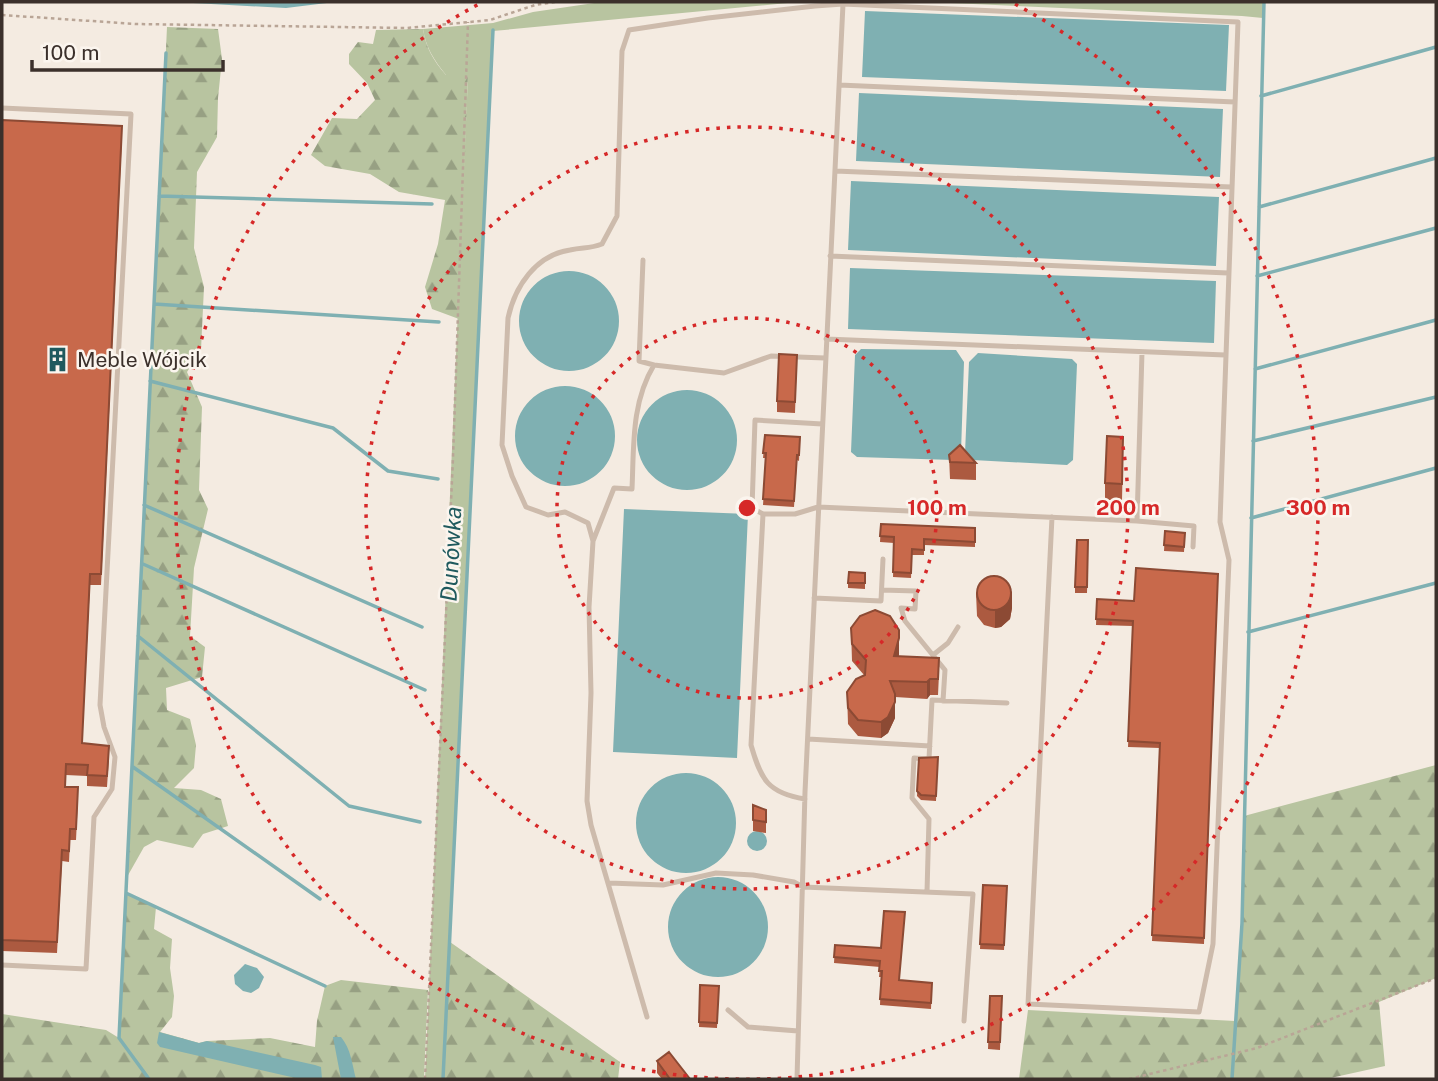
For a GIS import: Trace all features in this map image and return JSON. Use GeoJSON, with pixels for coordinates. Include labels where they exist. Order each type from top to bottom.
{"type":"FeatureCollection","features":[{"type":"Feature","properties":{"kind":"lane"},"geometry":{"type":"LineString","coordinates":[[647,1017],[587,801],[591,692],[589,607],[593,541],[589,523],[565,512],[548,515],[526,507],[502,445],[508,318],[512,301],[523,280],[538,263],[570,250],[587,250],[603,244],[617,216],[622,51],[629,30],[647,25],[815,5],[1238,22],[1220,522],[1229,560],[1213,944],[1199,1012],[1028,1004],[1052,517]]}},
{"type":"Feature","properties":{"kind":"lane"},"geometry":{"type":"LineString","coordinates":[[797,1079],[805,799],[843,5]]}},
{"type":"Feature","properties":{"kind":"lane"},"geometry":{"type":"LineString","coordinates":[[839,85],[1235,102]]}},
{"type":"Feature","properties":{"kind":"lane"},"geometry":{"type":"LineString","coordinates":[[2,108],[131,114],[100,705],[104,727],[115,757],[112,789],[94,817],[86,969],[2,965]]}},
{"type":"Feature","properties":{"kind":"lane"},"geometry":{"type":"LineString","coordinates":[[835,171],[1231,187]]}},
{"type":"Feature","properties":{"kind":"lane"},"geometry":{"type":"LineString","coordinates":[[830,256],[1228,273]]}},
{"type":"Feature","properties":{"kind":"lane"},"geometry":{"type":"LineString","coordinates":[[643,260],[639,361],[724,373],[771,356],[825,358]]}},
{"type":"Feature","properties":{"kind":"lane"},"geometry":{"type":"LineString","coordinates":[[826,339],[1224,355]]}},
{"type":"Feature","properties":{"kind":"lane"},"geometry":{"type":"LineString","coordinates":[[1137,521],[1142,352]]}},
{"type":"Feature","properties":{"kind":"lane"},"geometry":{"type":"LineString","coordinates":[[593,541],[614,488],[632,489],[636,407],[644,380],[654,365]]}},
{"type":"Feature","properties":{"kind":"lane"},"geometry":{"type":"LineString","coordinates":[[822,424],[755,420],[752,508],[763,514],[795,514],[818,507],[1137,521],[1194,526],[1193,547]]}},
{"type":"Feature","properties":{"kind":"lane"},"geometry":{"type":"LineString","coordinates":[[763,514],[751,745],[762,775],[772,787],[783,795],[805,799]]}},
{"type":"Feature","properties":{"kind":"lane"},"geometry":{"type":"LineString","coordinates":[[814,598],[881,601],[883,559]]}},
{"type":"Feature","properties":{"kind":"lane"},"geometry":{"type":"LineString","coordinates":[[882,590],[916,592],[915,608],[901,608],[905,621],[945,670],[943,701]]}},
{"type":"Feature","properties":{"kind":"lane"},"geometry":{"type":"LineString","coordinates":[[933,655],[948,643],[958,627]]}},
{"type":"Feature","properties":{"kind":"lane"},"geometry":{"type":"LineString","coordinates":[[927,892],[929,819],[912,798],[914,758],[929,759],[932,700],[1007,703]]}},
{"type":"Feature","properties":{"kind":"lane"},"geometry":{"type":"LineString","coordinates":[[808,739],[930,746]]}},
{"type":"Feature","properties":{"kind":"lane"},"geometry":{"type":"LineString","coordinates":[[609,883],[663,885],[716,873],[753,875],[794,882],[803,887],[973,894],[964,1021]]}},
{"type":"Feature","properties":{"kind":"lane"},"geometry":{"type":"LineString","coordinates":[[728,1010],[748,1027],[799,1031]]}},
{"type":"Feature","properties":{"kind":"path"},"geometry":{"type":"LineString","coordinates":[[2,15],[163,24],[407,27],[490,20],[535,5],[555,2]]}},
{"type":"Feature","properties":{"kind":"path"},"geometry":{"type":"LineString","coordinates":[[425,1079],[453,458],[468,22]]}},
{"type":"Feature","properties":{"kind":"path"},"geometry":{"type":"LineString","coordinates":[[1129,1079],[1257,1048],[1436,978]]}},
{"type":"Feature","properties":{"kind":"green space"},"geometry":{"type":"Polygon","coordinates":[[[601,2],[798,2],[493,31],[443,1079],[425,1079],[468,75],[446,75],[431,54],[423,29],[493,23],[533,12],[601,2]]]}},
{"type":"Feature","properties":{"kind":"green space"},"geometry":{"type":"Polygon","coordinates":[[[928,2],[1263,2],[1263,18],[1242,16],[928,2]]]}},
{"type":"Feature","properties":{"kind":"green space"},"geometry":{"type":"Polygon","coordinates":[[[167,27],[218,29],[222,59],[217,137],[197,172],[194,248],[204,287],[201,350],[187,372],[202,407],[199,490],[208,509],[194,568],[190,636],[205,647],[202,677],[166,688],[167,710],[190,719],[196,745],[194,768],[174,788],[201,790],[221,799],[228,826],[203,834],[193,848],[157,840],[144,847],[127,877],[167,27]]]}},
{"type":"Feature","properties":{"kind":"green space"},"geometry":{"type":"Polygon","coordinates":[[[423,29],[431,54],[446,75],[468,74],[459,319],[432,309],[425,287],[438,244],[445,200],[399,192],[370,174],[325,166],[311,155],[332,118],[357,119],[375,100],[367,83],[349,64],[349,54],[358,42],[373,44],[376,30],[423,29]]]}},
{"type":"Feature","properties":{"kind":"green space"},"geometry":{"type":"Polygon","coordinates":[[[1436,765],[1436,978],[1379,1002],[1385,1066],[1326,1079],[1019,1079],[1028,1010],[1235,1021],[1242,923],[1244,816],[1436,765]]]}},
{"type":"Feature","properties":{"kind":"green space"},"geometry":{"type":"Polygon","coordinates":[[[126,893],[156,907],[154,929],[172,939],[172,1017],[160,1032],[199,1043],[270,1038],[315,1047],[317,1021],[325,986],[341,980],[428,990],[424,1079],[2,1079],[2,1014],[106,1030],[119,1038],[126,893]]]}},
{"type":"Feature","properties":{"kind":"green space"},"geometry":{"type":"Polygon","coordinates":[[[450,942],[620,1062],[618,1079],[443,1079],[450,942]]]}},
{"type":"Feature","properties":{"kind":"water"},"geometry":{"type":"Polygon","coordinates":[[[175,2],[335,2],[286,8],[175,2]]]}},
{"type":"Feature","properties":{"kind":"water"},"geometry":{"type":"Polygon","coordinates":[[[865,11],[1229,25],[1226,91],[862,77],[865,11]]]}},
{"type":"Feature","properties":{"kind":"water"},"geometry":{"type":"Polygon","coordinates":[[[859,93],[1223,109],[1220,177],[856,161],[859,93]]]}},
{"type":"Feature","properties":{"kind":"water"},"geometry":{"type":"Polygon","coordinates":[[[851,181],[1219,197],[1216,266],[848,250],[851,181]]]}},
{"type":"Feature","properties":{"kind":"water"},"geometry":{"type":"Polygon","coordinates":[[[850,268],[1216,281],[1214,343],[848,329],[850,268]]]}},
{"type":"Feature","properties":{"kind":"water"},"geometry":{"type":"Polygon","coordinates":[[[569,271],[597,279],[611,293],[619,321],[611,349],[597,363],[569,371],[541,363],[527,349],[519,321],[527,293],[541,279],[569,271]]]}},
{"type":"Feature","properties":{"kind":"water"},"geometry":{"type":"Polygon","coordinates":[[[861,349],[956,350],[964,362],[961,452],[953,460],[857,457],[851,452],[855,355],[861,349]]]}},
{"type":"Feature","properties":{"kind":"water"},"geometry":{"type":"Polygon","coordinates":[[[978,353],[1072,359],[1077,364],[1073,460],[1067,465],[973,460],[965,453],[969,362],[978,353]]]}},
{"type":"Feature","properties":{"kind":"water"},"geometry":{"type":"Polygon","coordinates":[[[565,386],[593,394],[607,408],[615,436],[607,464],[593,478],[565,486],[537,478],[523,464],[515,436],[523,408],[537,394],[565,386]]]}},
{"type":"Feature","properties":{"kind":"water"},"geometry":{"type":"Polygon","coordinates":[[[687,390],[715,398],[729,412],[737,440],[729,468],[715,482],[687,490],[659,482],[645,468],[637,440],[645,412],[659,398],[687,390]]]}},
{"type":"Feature","properties":{"kind":"water"},"geometry":{"type":"Polygon","coordinates":[[[624,509],[748,514],[737,758],[613,752],[624,509]]]}},
{"type":"Feature","properties":{"kind":"water"},"geometry":{"type":"Polygon","coordinates":[[[686,773],[714,781],[728,795],[736,823],[728,851],[714,865],[686,873],[658,865],[644,851],[636,823],[644,795],[658,781],[686,773]]]}},
{"type":"Feature","properties":{"kind":"water"},"geometry":{"type":"Polygon","coordinates":[[[757,831],[764,834],[767,841],[764,848],[757,851],[750,848],[747,841],[750,834],[757,831]]]}},
{"type":"Feature","properties":{"kind":"water"},"geometry":{"type":"Polygon","coordinates":[[[718,877],[746,885],[760,899],[768,927],[760,955],[746,969],[718,977],[690,969],[676,955],[668,927],[676,899],[690,885],[718,877]]]}},
{"type":"Feature","properties":{"kind":"water"},"geometry":{"type":"Polygon","coordinates":[[[245,964],[257,968],[264,977],[259,988],[251,993],[243,991],[235,984],[234,975],[245,964]]]}},
{"type":"Feature","properties":{"kind":"water"},"geometry":{"type":"Polygon","coordinates":[[[159,1032],[199,1043],[207,1041],[315,1065],[321,1067],[322,1079],[300,1079],[160,1047],[157,1043],[159,1032]]]}},
{"type":"Feature","properties":{"kind":"water"},"geometry":{"type":"Polygon","coordinates":[[[333,1037],[341,1037],[347,1047],[356,1079],[341,1079],[333,1037]]]}},
{"type":"Feature","properties":{"kind":"building","name":"Meble Wójcik"},"geometry":{"type":"Polygon","coordinates":[[[2,120],[122,126],[101,574],[90,574],[82,743],[109,746],[107,776],[87,775],[88,765],[66,764],[65,787],[78,787],[76,829],[70,829],[69,851],[62,850],[57,942],[2,940],[2,120]]]}},
{"type":"Feature","properties":{"kind":"building"},"geometry":{"type":"Polygon","coordinates":[[[779,354],[797,355],[795,402],[777,401],[779,354]]]}},
{"type":"Feature","properties":{"kind":"building"},"geometry":{"type":"Polygon","coordinates":[[[765,435],[800,437],[794,501],[763,499],[765,435]]]}},
{"type":"Feature","properties":{"kind":"building"},"geometry":{"type":"Polygon","coordinates":[[[1107,436],[1123,437],[1122,484],[1105,483],[1107,436]]]}},
{"type":"Feature","properties":{"kind":"building"},"geometry":{"type":"Polygon","coordinates":[[[960,445],[976,463],[950,462],[949,455],[960,445]]]}},
{"type":"Feature","properties":{"kind":"building"},"geometry":{"type":"Polygon","coordinates":[[[881,524],[975,528],[975,542],[924,539],[924,550],[912,549],[911,573],[893,572],[894,537],[880,536],[881,524]]]}},
{"type":"Feature","properties":{"kind":"building"},"geometry":{"type":"Polygon","coordinates":[[[1165,531],[1185,533],[1184,547],[1164,545],[1165,531]]]}},
{"type":"Feature","properties":{"kind":"building"},"geometry":{"type":"Polygon","coordinates":[[[1077,540],[1088,540],[1087,587],[1075,587],[1077,540]]]}},
{"type":"Feature","properties":{"kind":"building"},"geometry":{"type":"Polygon","coordinates":[[[1136,568],[1218,574],[1204,938],[1152,935],[1160,743],[1128,741],[1133,621],[1096,619],[1097,599],[1134,601],[1136,568]]]}},
{"type":"Feature","properties":{"kind":"building"},"geometry":{"type":"Polygon","coordinates":[[[849,572],[865,573],[865,583],[848,583],[849,572]]]}},
{"type":"Feature","properties":{"kind":"building"},"geometry":{"type":"Polygon","coordinates":[[[994,576],[1006,581],[1011,593],[1006,605],[994,610],[982,605],[977,593],[982,581],[994,576]]]}},
{"type":"Feature","properties":{"kind":"building"},"geometry":{"type":"Polygon","coordinates":[[[875,610],[890,616],[899,630],[894,656],[939,658],[938,679],[930,679],[927,682],[890,681],[895,702],[888,717],[881,722],[858,720],[848,708],[847,692],[856,679],[865,675],[866,660],[852,644],[851,628],[860,616],[875,610]]]}},
{"type":"Feature","properties":{"kind":"building"},"geometry":{"type":"Polygon","coordinates":[[[938,757],[936,796],[921,795],[917,791],[919,758],[938,757]]]}},
{"type":"Feature","properties":{"kind":"building"},"geometry":{"type":"Polygon","coordinates":[[[753,805],[766,810],[766,822],[753,820],[753,805]]]}},
{"type":"Feature","properties":{"kind":"building"},"geometry":{"type":"Polygon","coordinates":[[[983,885],[1007,886],[1004,945],[980,944],[983,885]]]}},
{"type":"Feature","properties":{"kind":"building"},"geometry":{"type":"Polygon","coordinates":[[[884,911],[905,912],[899,980],[932,983],[931,1003],[880,999],[880,961],[834,957],[835,945],[881,948],[884,911]]]}},
{"type":"Feature","properties":{"kind":"building"},"geometry":{"type":"Polygon","coordinates":[[[700,985],[719,986],[717,1023],[699,1022],[700,985]]]}},
{"type":"Feature","properties":{"kind":"building"},"geometry":{"type":"Polygon","coordinates":[[[990,996],[1002,996],[1000,1042],[988,1042],[990,996]]]}},
{"type":"Feature","properties":{"kind":"building"},"geometry":{"type":"Polygon","coordinates":[[[669,1052],[690,1079],[670,1079],[657,1061],[669,1052]]]}},
{"type":"Feature","properties":{"kind":"waterway"},"geometry":{"type":"LineString","coordinates":[[1232,1079],[1242,923],[1264,2]]}},
{"type":"Feature","properties":{"kind":"waterway","name":"Dunówka"},"geometry":{"type":"LineString","coordinates":[[443,1079],[493,30]]}},
{"type":"Feature","properties":{"kind":"waterway"},"geometry":{"type":"LineString","coordinates":[[1261,96],[1436,47]]}},
{"type":"Feature","properties":{"kind":"waterway"},"geometry":{"type":"LineString","coordinates":[[149,1079],[119,1038],[166,53]]}},
{"type":"Feature","properties":{"kind":"waterway"},"geometry":{"type":"LineString","coordinates":[[1259,207],[1436,158]]}},
{"type":"Feature","properties":{"kind":"waterway"},"geometry":{"type":"LineString","coordinates":[[159,196],[432,204]]}},
{"type":"Feature","properties":{"kind":"waterway"},"geometry":{"type":"LineString","coordinates":[[1257,276],[1436,228]]}},
{"type":"Feature","properties":{"kind":"waterway"},"geometry":{"type":"LineString","coordinates":[[154,304],[439,322]]}},
{"type":"Feature","properties":{"kind":"waterway"},"geometry":{"type":"LineString","coordinates":[[1255,369],[1436,320]]}},
{"type":"Feature","properties":{"kind":"waterway"},"geometry":{"type":"LineString","coordinates":[[150,381],[333,428],[388,471],[438,479]]}},
{"type":"Feature","properties":{"kind":"waterway"},"geometry":{"type":"LineString","coordinates":[[1253,441],[1436,397]]}},
{"type":"Feature","properties":{"kind":"waterway"},"geometry":{"type":"LineString","coordinates":[[1251,518],[1436,468]]}},
{"type":"Feature","properties":{"kind":"waterway"},"geometry":{"type":"LineString","coordinates":[[144,505],[422,627]]}},
{"type":"Feature","properties":{"kind":"waterway"},"geometry":{"type":"LineString","coordinates":[[143,564],[425,690]]}},
{"type":"Feature","properties":{"kind":"waterway"},"geometry":{"type":"LineString","coordinates":[[1248,632],[1436,583]]}},
{"type":"Feature","properties":{"kind":"waterway"},"geometry":{"type":"LineString","coordinates":[[138,636],[349,806],[420,822]]}},
{"type":"Feature","properties":{"kind":"waterway"},"geometry":{"type":"LineString","coordinates":[[133,767],[320,899]]}},
{"type":"Feature","properties":{"kind":"waterway"},"geometry":{"type":"LineString","coordinates":[[126,893],[325,986]]}},
{"type":"Feature","properties":{"kind":"place","name":"Meble Wójcik"},"geometry":{"type":"Point","coordinates":[57,360]}}]}
